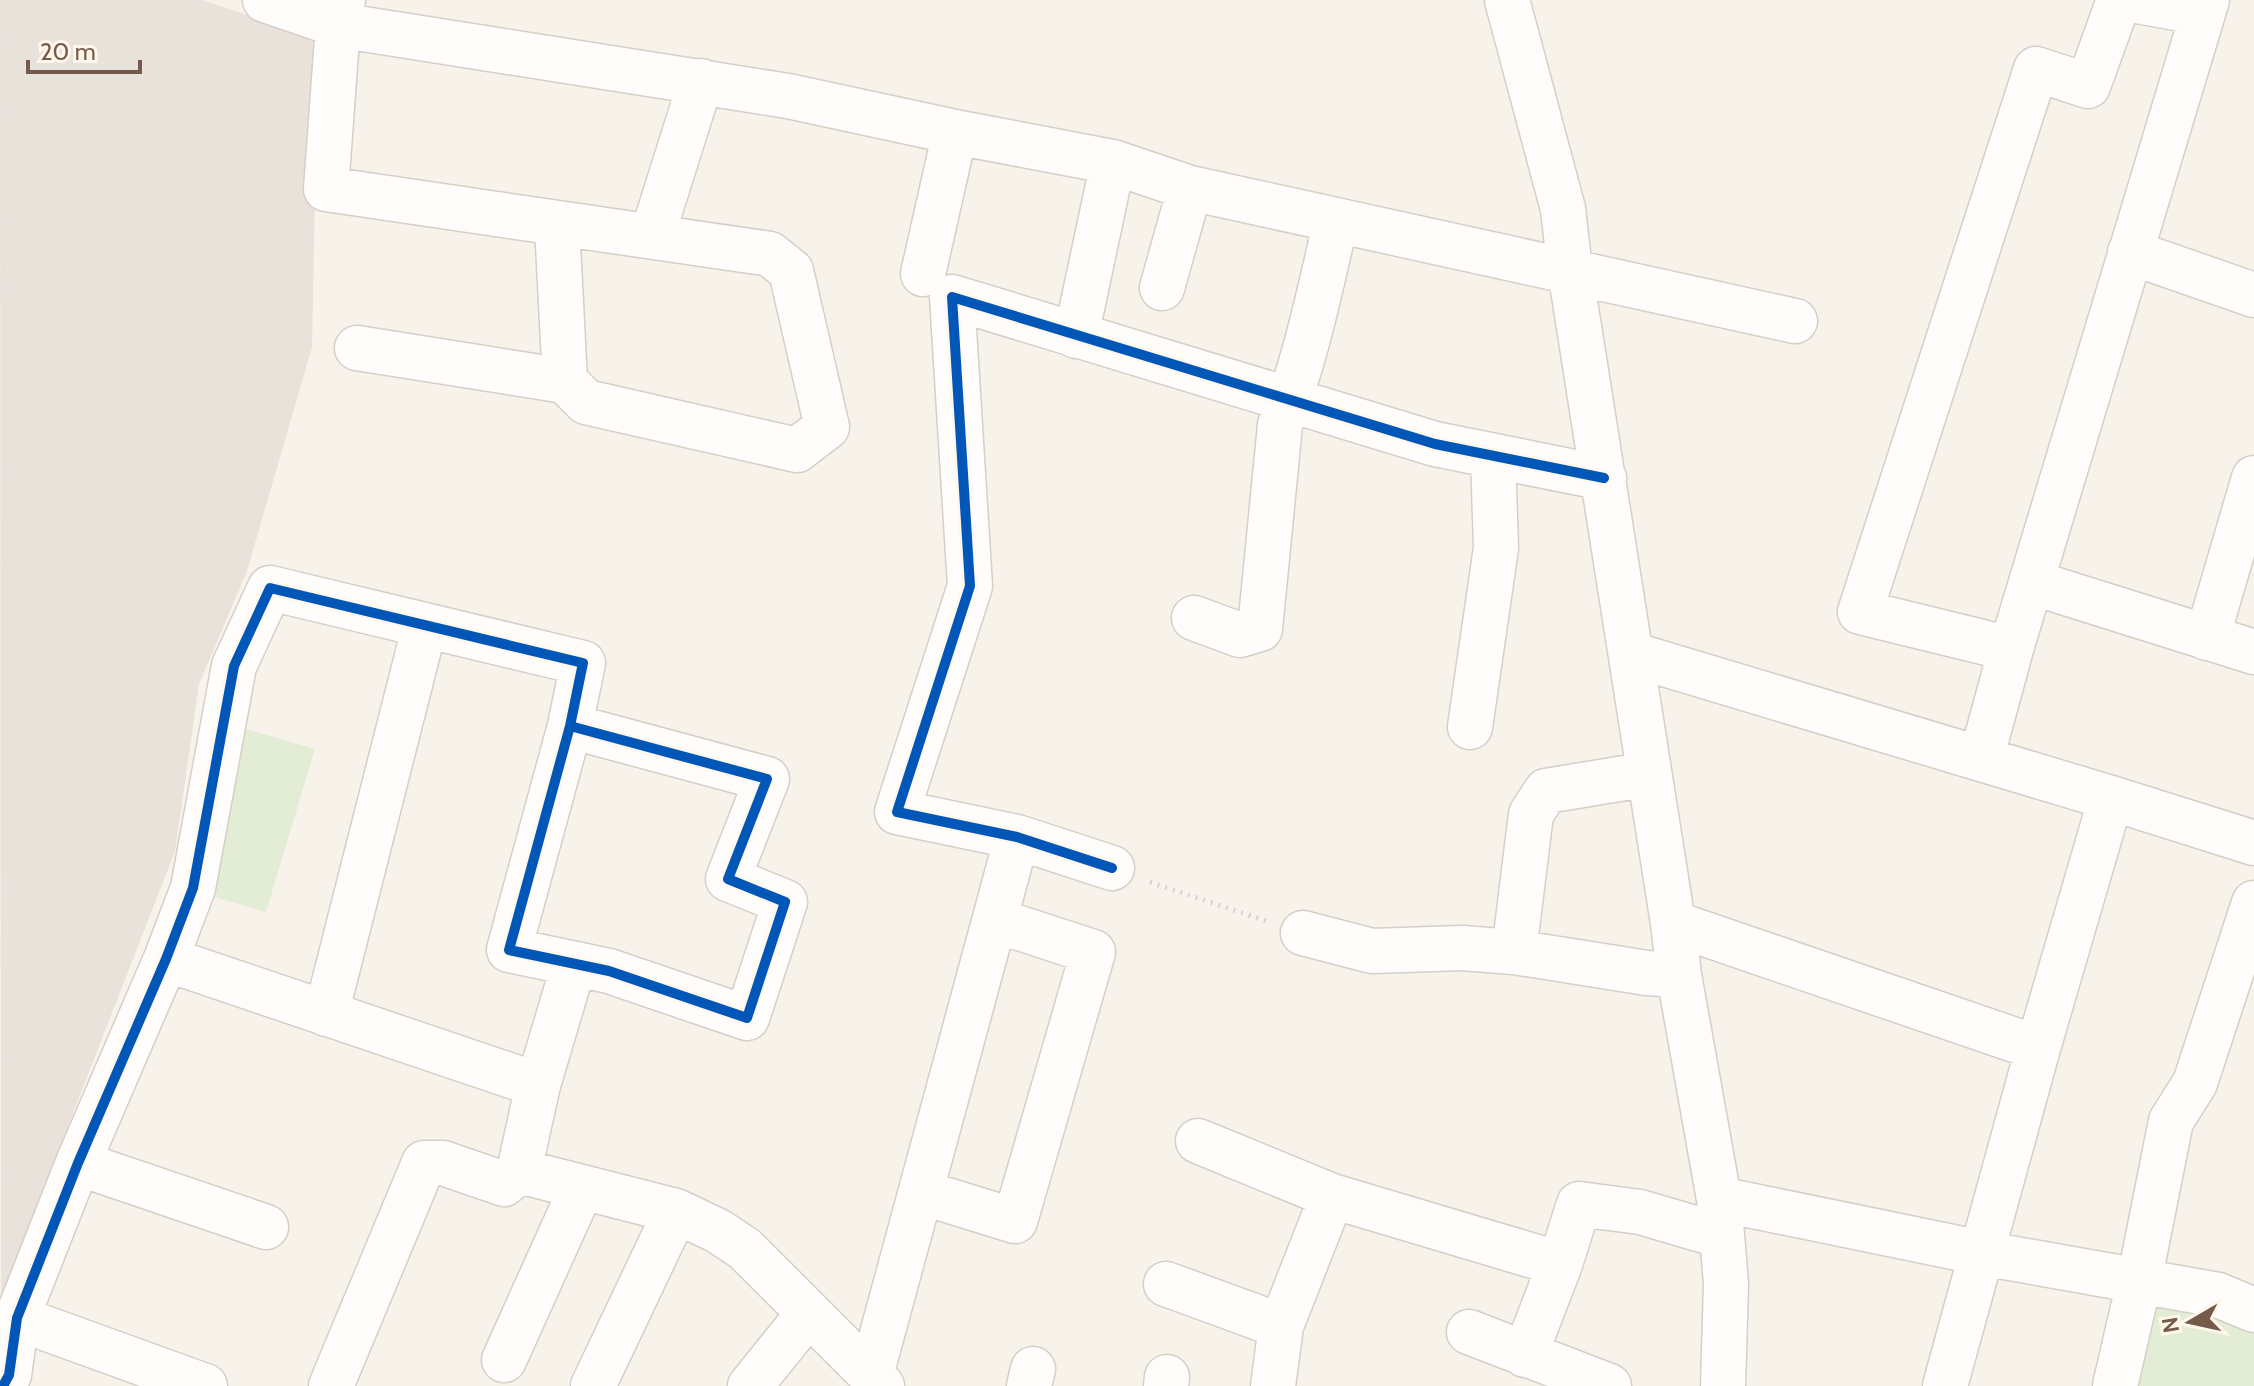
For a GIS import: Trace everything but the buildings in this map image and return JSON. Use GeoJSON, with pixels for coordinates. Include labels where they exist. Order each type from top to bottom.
{"type":"FeatureCollection","features":[{"type":"Feature","properties":{"kind":"street"},"geometry":{"type":"LineString","coordinates":[[265,0],[788,96],[1113,162],[1190,188],[1795,321]]}},
{"type":"Feature","properties":{"kind":"street"},"geometry":{"type":"LineString","coordinates":[[1507,0],[1563,209],[1679,975],[1721,1218],[1726,1284],[1723,1386]]}},
{"type":"Feature","properties":{"kind":"street"},"geometry":{"type":"LineString","coordinates":[[2011,649],[1860,612],[2036,69],[2088,86],[2119,0]]}},
{"type":"Feature","properties":{"kind":"street"},"geometry":{"type":"LineString","coordinates":[[1981,759],[2011,649],[2205,7],[2132,0]]}},
{"type":"Feature","properties":{"kind":"street"},"geometry":{"type":"LineString","coordinates":[[341,13],[326,189],[770,254],[791,271],[827,427],[797,450],[586,402],[565,381],[357,348]]}},
{"type":"Feature","properties":{"kind":"street"},"geometry":{"type":"LineString","coordinates":[[652,236],[701,81]]}},
{"type":"Feature","properties":{"kind":"street"},"geometry":{"type":"LineString","coordinates":[[923,274],[955,132]]}},
{"type":"Feature","properties":{"kind":"street"},"geometry":{"type":"LineString","coordinates":[[1076,336],[1113,162]]}},
{"type":"Feature","properties":{"kind":"street"},"geometry":{"type":"LineString","coordinates":[[1162,288],[1190,188]]}},
{"type":"Feature","properties":{"kind":"street"},"geometry":{"type":"LineString","coordinates":[[1194,618],[1240,635],[1260,629],[1280,425],[1290,401],[1336,221]]}},
{"type":"Feature","properties":{"kind":"street"},"geometry":{"type":"LineString","coordinates":[[557,225],[565,381]]}},
{"type":"Feature","properties":{"kind":"street"},"geometry":{"type":"LineString","coordinates":[[2130,252],[2254,295]]}},
{"type":"Feature","properties":{"kind":"street"},"geometry":{"type":"LineString","coordinates":[[1112,868],[1017,837],[897,812],[970,586],[952,297],[1435,444],[1604,478]]}},
{"type":"Feature","properties":{"kind":"street"},"geometry":{"type":"LineString","coordinates":[[1470,727],[1496,548],[1493,456]]}},
{"type":"Feature","properties":{"kind":"street"},"geometry":{"type":"LineString","coordinates":[[2207,638],[2254,478]]}},
{"type":"Feature","properties":{"kind":"street"},"geometry":{"type":"LineString","coordinates":[[2031,582],[2254,652]]}},
{"type":"Feature","properties":{"kind":"street"},"geometry":{"type":"LineString","coordinates":[[3,1386],[9,1375],[17,1318],[193,888],[234,666],[270,588],[583,663],[570,726],[509,950],[609,971],[747,1018],[785,902],[728,879],[767,779],[570,726]]}},
{"type":"Feature","properties":{"kind":"street"},"geometry":{"type":"LineString","coordinates":[[326,1014],[425,625]]}},
{"type":"Feature","properties":{"kind":"street"},"geometry":{"type":"LineString","coordinates":[[1631,654],[2254,843]]}},
{"type":"Feature","properties":{"kind":"street"},"geometry":{"type":"LineString","coordinates":[[1514,952],[1531,814],[1546,791],[1649,774]]}},
{"type":"Feature","properties":{"kind":"street"},"geometry":{"type":"LineString","coordinates":[[1945,1386],[2111,798]]}},
{"type":"Feature","properties":{"kind":"street"},"geometry":{"type":"LineString","coordinates":[[877,1381],[921,1192],[1017,837]]}},
{"type":"Feature","properties":{"kind":"street"},"geometry":{"type":"LineString","coordinates":[[2115,1386],[2171,1121],[2195,1083],[2254,903]]}},
{"type":"Feature","properties":{"kind":"street"},"geometry":{"type":"LineString","coordinates":[[921,1192],[1015,1221],[1093,952],[995,920]]}},
{"type":"Feature","properties":{"kind":"street"},"geometry":{"type":"LineString","coordinates":[[1673,923],[2038,1048]]}},
{"type":"Feature","properties":{"kind":"street"},"geometry":{"type":"LineString","coordinates":[[1303,933],[1372,951],[1462,948],[1514,952],[1647,973],[1679,975]]}},
{"type":"Feature","properties":{"kind":"street"},"geometry":{"type":"LineString","coordinates":[[166,959],[538,1085]]}},
{"type":"Feature","properties":{"kind":"street"},"geometry":{"type":"LineString","coordinates":[[331,1386],[424,1163],[443,1163],[504,1184],[519,1171],[538,1085],[574,964]]}},
{"type":"Feature","properties":{"kind":"street"},"geometry":{"type":"LineString","coordinates":[[1198,1141],[1332,1196],[1560,1264]]}},
{"type":"Feature","properties":{"kind":"street"},"geometry":{"type":"LineString","coordinates":[[78,1163],[266,1227]]}},
{"type":"Feature","properties":{"kind":"street"},"geometry":{"type":"LineString","coordinates":[[519,1171],[676,1211],[718,1231],[745,1249],[877,1381]]}},
{"type":"Feature","properties":{"kind":"street"},"geometry":{"type":"LineString","coordinates":[[504,1360],[582,1187]]}},
{"type":"Feature","properties":{"kind":"street"},"geometry":{"type":"LineString","coordinates":[[1273,1386],[1281,1326],[1332,1196]]}},
{"type":"Feature","properties":{"kind":"street"},"geometry":{"type":"LineString","coordinates":[[1525,1355],[1579,1204],[1721,1218],[1982,1253],[2218,1295],[2254,1310]]}},
{"type":"Feature","properties":{"kind":"street"},"geometry":{"type":"LineString","coordinates":[[593,1386],[676,1211]]}},
{"type":"Feature","properties":{"kind":"street"},"geometry":{"type":"LineString","coordinates":[[1166,1284],[1281,1326]]}},
{"type":"Feature","properties":{"kind":"street"},"geometry":{"type":"LineString","coordinates":[[750,1386],[809,1313]]}},
{"type":"Feature","properties":{"kind":"street"},"geometry":{"type":"LineString","coordinates":[[17,1318],[205,1386]]}},
{"type":"Feature","properties":{"kind":"street"},"geometry":{"type":"LineString","coordinates":[[1469,1332],[1609,1386]]}},
{"type":"Feature","properties":{"kind":"path"},"geometry":{"type":"LineString","coordinates":[[1112,868],[1303,933]]}},
{"type":"Feature","properties":{"kind":"shaded area"},"geometry":{"type":"Polygon","coordinates":[[[0,0],[202,0],[318,38],[312,347],[247,571],[199,684],[175,851],[1,1298],[0,0]]]}},
{"type":"Feature","properties":{"kind":"green space"},"geometry":{"type":"Polygon","coordinates":[[[236,726],[315,749],[266,912],[208,895],[236,726]]]}},
{"type":"Feature","properties":{"kind":"green space"},"geometry":{"type":"Polygon","coordinates":[[[2148,1292],[2254,1317],[2254,1386],[2127,1386],[2148,1292]]]}},
{"type":"Feature","properties":{"kind":"cycle path"},"geometry":{"type":"LineString","coordinates":[[1112,868],[1017,837],[897,812],[970,586],[952,297],[1435,444],[1604,478]]}},
{"type":"Feature","properties":{"kind":"cycle path"},"geometry":{"type":"LineString","coordinates":[[3,1386],[9,1375],[17,1318],[193,888],[234,666],[270,588],[583,663],[570,726],[509,950],[609,971],[747,1018],[785,902],[728,879],[767,779],[570,726]]}}]}
